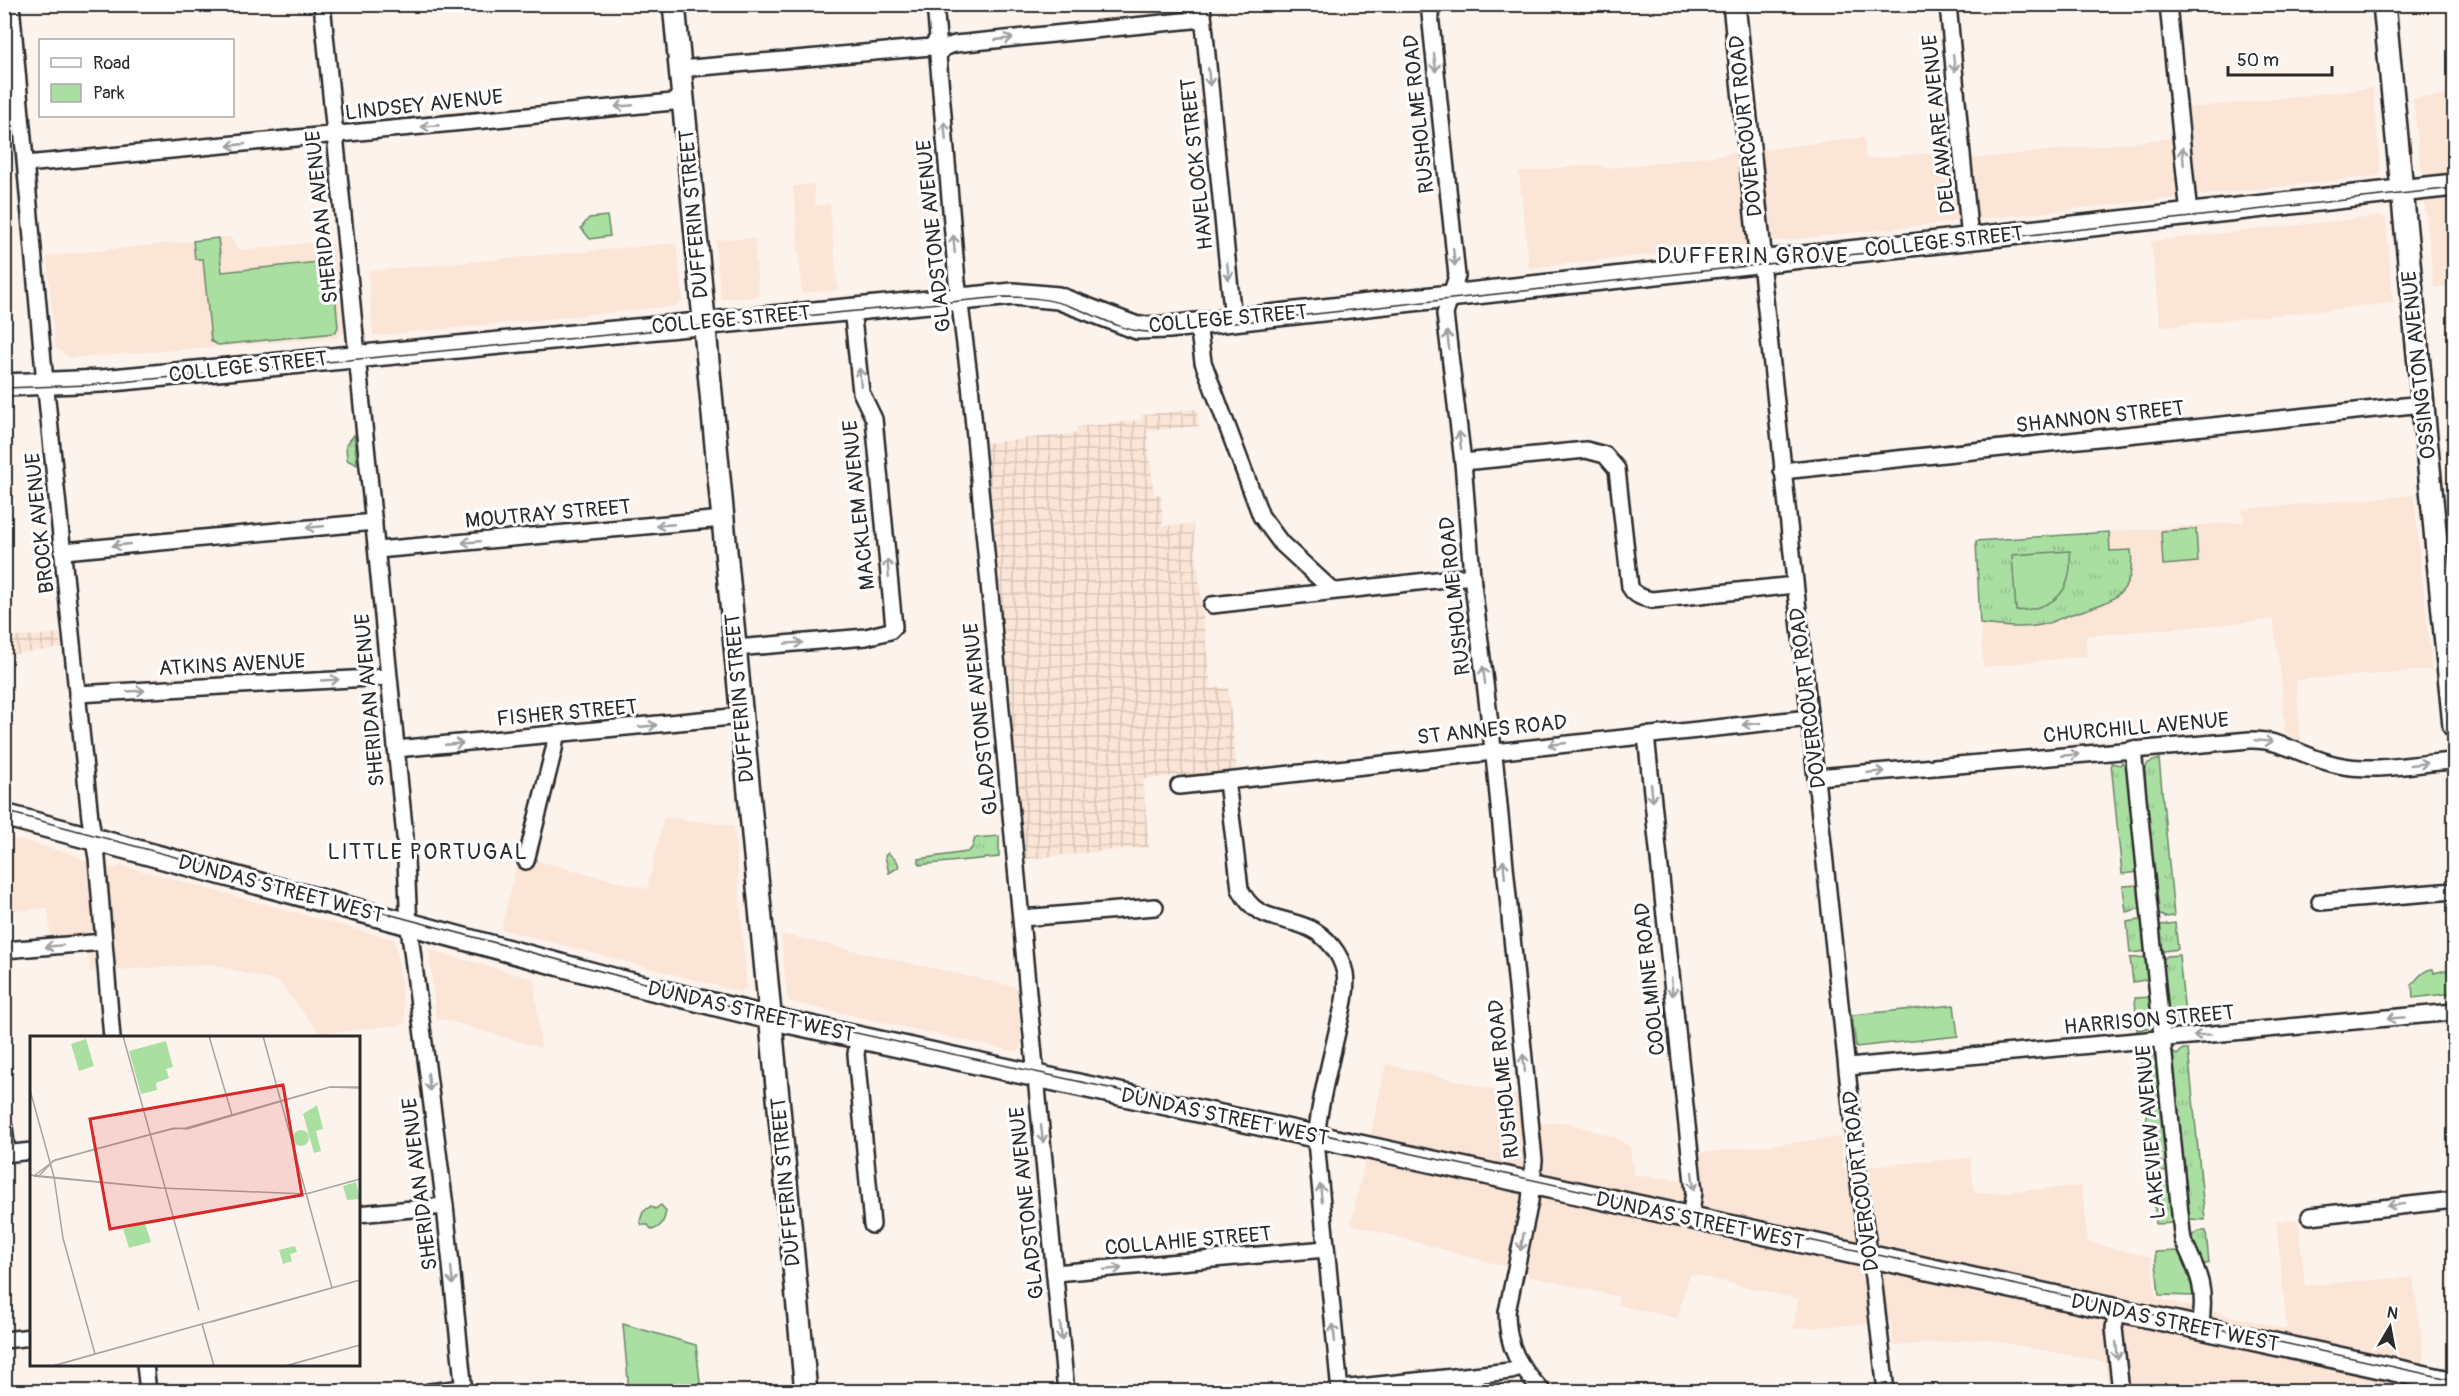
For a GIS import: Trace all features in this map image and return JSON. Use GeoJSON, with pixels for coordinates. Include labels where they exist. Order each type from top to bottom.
{"type":"FeatureCollection","features":[{"type":"Feature","properties":{"kind":"main road","name":"DUFFERIN STREET"},"geometry":{"type":"LineString","coordinates":[[674,4],[806,1392]]}},
{"type":"Feature","properties":{"kind":"main road","name":"DOVERCOURT ROAD"},"geometry":{"type":"LineString","coordinates":[[1734,4],[1761,262]]}},
{"type":"Feature","properties":{"kind":"main road","name":"OSSINGTON AVENUE"},"geometry":{"type":"LineString","coordinates":[[2384,4],[2454,726]]}},
{"type":"Feature","properties":{"kind":"main road","name":"COLLEGE STREET"},"geometry":{"type":"LineString","coordinates":[[4,386],[102,381],[960,297],[1034,294],[1059,298],[1137,328],[1198,324],[2454,185]]}},
{"type":"Feature","properties":{"kind":"main road","name":"DUNDAS STREET WEST"},"geometry":{"type":"LineString","coordinates":[[4,815],[770,1018],[2454,1383]]}},
{"type":"Feature","properties":{"kind":"street","name":"BROCK AVENUE"},"geometry":{"type":"LineString","coordinates":[[11,4],[46,383],[112,1036]]}},
{"type":"Feature","properties":{"kind":"street","name":"SHERIDAN AVENUE"},"geometry":{"type":"LineString","coordinates":[[322,4],[405,837],[409,923],[445,1206],[464,1390]]}},
{"type":"Feature","properties":{"kind":"street","name":"GLADSTONE AVENUE"},"geometry":{"type":"LineString","coordinates":[[935,4],[960,297],[1047,1176],[1066,1392]]}},
{"type":"Feature","properties":{"kind":"street","name":"RUSHOLME ROAD"},"geometry":{"type":"LineString","coordinates":[[1429,4],[1456,276],[1444,314],[1463,462],[1472,576],[1494,751],[1534,1164],[1507,1312],[1511,1344],[1521,1368]]}},
{"type":"Feature","properties":{"kind":"street","name":"DELAWARE AVENUE"},"geometry":{"type":"LineString","coordinates":[[1948,4],[1970,240]]}},
{"type":"Feature","properties":{"kind":"street"},"geometry":{"type":"LineString","coordinates":[[2168,4],[2189,215]]}},
{"type":"Feature","properties":{"kind":"street"},"geometry":{"type":"LineString","coordinates":[[680,69],[939,47],[1203,12]]}},
{"type":"Feature","properties":{"kind":"street","name":"HAVELOCK STREET"},"geometry":{"type":"LineString","coordinates":[[1203,12],[1233,320]]}},
{"type":"Feature","properties":{"kind":"street","name":"LINDSEY AVENUE"},"geometry":{"type":"LineString","coordinates":[[27,164],[683,101]]}},
{"type":"Feature","properties":{"kind":"street","name":"DOVERCOURT ROAD"},"geometry":{"type":"LineString","coordinates":[[1761,262],[1861,1201],[1886,1392]]}},
{"type":"Feature","properties":{"kind":"street","name":"MACKLEM AVENUE"},"geometry":{"type":"LineString","coordinates":[[736,648],[866,637],[890,631],[894,627],[874,419],[861,392],[852,309]]}},
{"type":"Feature","properties":{"kind":"street"},"geometry":{"type":"LineString","coordinates":[[1198,324],[1203,362],[1261,516],[1281,543],[1333,591]]}},
{"type":"Feature","properties":{"kind":"street","name":"SHANNON STREET"},"geometry":{"type":"LineString","coordinates":[[1782,471],[2423,404]]}},
{"type":"Feature","properties":{"kind":"street"},"geometry":{"type":"LineString","coordinates":[[1463,462],[1586,450],[1605,455],[1617,469],[1630,587],[1641,597],[1652,600],[1795,585]]}},
{"type":"Feature","properties":{"kind":"street","name":"MOUTRAY STREET"},"geometry":{"type":"LineString","coordinates":[[377,550],[723,519]]}},
{"type":"Feature","properties":{"kind":"street"},"geometry":{"type":"LineString","coordinates":[[64,551],[374,522]]}},
{"type":"Feature","properties":{"kind":"street"},"geometry":{"type":"LineString","coordinates":[[1212,605],[1472,576]]}},
{"type":"Feature","properties":{"kind":"street","name":"ATKINS AVENUE"},"geometry":{"type":"LineString","coordinates":[[77,694],[388,677]]}},
{"type":"Feature","properties":{"kind":"street","name":"FISHER STREET"},"geometry":{"type":"LineString","coordinates":[[396,750],[742,716]]}},
{"type":"Feature","properties":{"kind":"street","name":"ST ANNES ROAD"},"geometry":{"type":"LineString","coordinates":[[1179,786],[1809,718]]}},
{"type":"Feature","properties":{"kind":"street"},"geometry":{"type":"LineString","coordinates":[[526,861],[556,735]]}},
{"type":"Feature","properties":{"kind":"street","name":"COOLMINE ROAD"},"geometry":{"type":"LineString","coordinates":[[1646,735],[1694,1192],[1690,1219]]}},
{"type":"Feature","properties":{"kind":"street","name":"CHURCHILL AVENUE"},"geometry":{"type":"LineString","coordinates":[[1817,777],[2262,740],[2287,746],[2326,762],[2348,767],[2383,767],[2454,761]]}},
{"type":"Feature","properties":{"kind":"street","name":"LAKEVIEW AVENUE"},"geometry":{"type":"LineString","coordinates":[[2133,749],[2183,1240],[2197,1267],[2200,1279],[2203,1312],[2200,1328]]}},
{"type":"Feature","properties":{"kind":"street"},"geometry":{"type":"LineString","coordinates":[[1227,782],[1240,889],[1245,899],[1259,912],[1302,925],[1320,934],[1336,953],[1344,972],[1344,997],[1316,1137],[1340,1390],[1521,1368],[1543,1392]]}},
{"type":"Feature","properties":{"kind":"street"},"geometry":{"type":"LineString","coordinates":[[2320,902],[2454,891]]}},
{"type":"Feature","properties":{"kind":"street"},"geometry":{"type":"LineString","coordinates":[[1022,918],[1155,907]]}},
{"type":"Feature","properties":{"kind":"street"},"geometry":{"type":"LineString","coordinates":[[4,950],[104,942]]}},
{"type":"Feature","properties":{"kind":"street","name":"HARRISON STREET"},"geometry":{"type":"LineString","coordinates":[[1848,1067],[2454,1012]]}},
{"type":"Feature","properties":{"kind":"street"},"geometry":{"type":"LineString","coordinates":[[859,1037],[856,1054],[872,1225]]}},
{"type":"Feature","properties":{"kind":"street"},"geometry":{"type":"LineString","coordinates":[[4,1126],[6,1154],[30,1151]]}},
{"type":"Feature","properties":{"kind":"street"},"geometry":{"type":"LineString","coordinates":[[2310,1216],[2454,1200]]}},
{"type":"Feature","properties":{"kind":"street"},"geometry":{"type":"LineString","coordinates":[[360,1214],[445,1206]]}},
{"type":"Feature","properties":{"kind":"street","name":"COLLAHIE STREET"},"geometry":{"type":"LineString","coordinates":[[1055,1273],[1326,1249]]}},
{"type":"Feature","properties":{"kind":"street"},"geometry":{"type":"LineString","coordinates":[[2117,1311],[2114,1328],[2121,1392]]}},
{"type":"Feature","properties":{"kind":"street"},"geometry":{"type":"LineString","coordinates":[[4,1340],[30,1337]]}},
{"type":"Feature","properties":{"kind":"street"},"geometry":{"type":"LineString","coordinates":[[145,1366],[148,1392]]}},
{"type":"Feature","properties":{"kind":"street"},"geometry":{"type":"LineString","coordinates":[[429,1392],[464,1390]]}},
{"type":"Feature","properties":{"kind":"shaded area"},"geometry":{"type":"Polygon","coordinates":[[[2373,88],[2381,174],[2379,176],[1529,268],[1519,172],[1596,164],[1607,168],[1638,165],[1864,137],[1866,159],[1950,151],[1952,161],[2191,136],[2189,108],[2373,88]]]}},
{"type":"Feature","properties":{"kind":"shaded area"},"geometry":{"type":"Polygon","coordinates":[[[2454,95],[2454,285],[2434,288],[2413,98],[2454,95]]]}},
{"type":"Feature","properties":{"kind":"shaded area"},"geometry":{"type":"Polygon","coordinates":[[[814,184],[815,206],[830,204],[838,290],[802,293],[793,186],[814,184]]]}},
{"type":"Feature","properties":{"kind":"shaded area"},"geometry":{"type":"Polygon","coordinates":[[[2381,216],[2386,219],[2393,303],[2160,327],[2151,241],[2381,216]]]}},
{"type":"Feature","properties":{"kind":"shaded area"},"geometry":{"type":"Polygon","coordinates":[[[230,237],[240,250],[327,241],[334,246],[344,331],[337,338],[70,358],[55,347],[47,256],[230,237]]]}},
{"type":"Feature","properties":{"kind":"shaded area"},"geometry":{"type":"Polygon","coordinates":[[[754,238],[759,297],[721,299],[715,240],[754,238]]]}},
{"type":"Feature","properties":{"kind":"shaded area"},"geometry":{"type":"Polygon","coordinates":[[[676,243],[683,300],[675,306],[373,336],[368,271],[676,243]]]}},
{"type":"Feature","properties":{"kind":"shaded area"},"geometry":{"type":"Polygon","coordinates":[[[1197,409],[1199,426],[1147,431],[1154,495],[1161,494],[1163,526],[1193,524],[1211,688],[1228,687],[1237,771],[1143,779],[1149,847],[1025,859],[986,443],[1077,433],[1076,427],[1141,420],[1141,415],[1197,409]]]}},
{"type":"Feature","properties":{"kind":"shaded area"},"geometry":{"type":"Polygon","coordinates":[[[2414,495],[2432,670],[2296,680],[2301,742],[2285,732],[2281,676],[2273,620],[2086,636],[2087,656],[1983,667],[1976,541],[2244,522],[2242,509],[2414,495]]]}},
{"type":"Feature","properties":{"kind":"shaded area"},"geometry":{"type":"Polygon","coordinates":[[[59,633],[61,648],[5,655],[5,638],[59,633]]]}},
{"type":"Feature","properties":{"kind":"shaded area"},"geometry":{"type":"Polygon","coordinates":[[[664,817],[734,826],[747,988],[741,992],[501,929],[519,856],[647,889],[664,817]]]}},
{"type":"Feature","properties":{"kind":"shaded area"},"geometry":{"type":"Polygon","coordinates":[[[4,836],[73,854],[80,859],[114,869],[121,865],[395,940],[406,1024],[321,1034],[279,983],[213,964],[90,972],[88,952],[52,956],[48,908],[5,912],[4,836]]]}},
{"type":"Feature","properties":{"kind":"shaded area"},"geometry":{"type":"Polygon","coordinates":[[[781,934],[1016,987],[1022,1045],[1018,1052],[791,1002],[787,998],[781,934]]]}},
{"type":"Feature","properties":{"kind":"shaded area"},"geometry":{"type":"Polygon","coordinates":[[[429,950],[534,979],[541,1048],[442,1019],[436,1020],[429,950]]]}},
{"type":"Feature","properties":{"kind":"shaded area"},"geometry":{"type":"Polygon","coordinates":[[[1386,1064],[1521,1096],[1524,1125],[1567,1122],[1616,1138],[1630,1147],[1633,1175],[1703,1182],[1700,1153],[1840,1137],[1843,1168],[1970,1158],[1975,1194],[2082,1186],[2088,1242],[2151,1257],[2156,1298],[2287,1329],[2276,1221],[2298,1219],[2305,1285],[2413,1277],[2424,1358],[2418,1391],[2109,1391],[2105,1362],[1985,1339],[1893,1346],[1891,1322],[1793,1329],[1798,1299],[1690,1274],[1677,1318],[1617,1305],[1619,1297],[1528,1276],[1528,1273],[1351,1224],[1386,1064]]]}},
{"type":"Feature","properties":{"kind":"green space"},"geometry":{"type":"Polygon","coordinates":[[[607,216],[610,236],[590,239],[581,228],[589,218],[607,216]]]}},
{"type":"Feature","properties":{"kind":"green space"},"geometry":{"type":"Polygon","coordinates":[[[218,238],[222,272],[328,261],[333,270],[338,327],[335,333],[218,345],[211,341],[203,259],[195,259],[193,241],[218,238]]]}},
{"type":"Feature","properties":{"kind":"green space"},"geometry":{"type":"Polygon","coordinates":[[[354,435],[357,465],[347,460],[346,445],[354,435]]]}},
{"type":"Feature","properties":{"kind":"green space"},"geometry":{"type":"Polygon","coordinates":[[[2196,529],[2198,562],[2163,565],[2161,531],[2196,529]]]}},
{"type":"Feature","properties":{"kind":"green space"},"geometry":{"type":"Polygon","coordinates":[[[2109,532],[2110,551],[2131,550],[2129,579],[2117,596],[2098,606],[2041,625],[2019,627],[1980,624],[1976,541],[2109,532]]]}},
{"type":"Feature","properties":{"kind":"green space"},"geometry":{"type":"Polygon","coordinates":[[[2070,551],[2068,577],[2059,595],[2042,606],[2016,611],[2012,555],[2070,551]]]}},
{"type":"Feature","properties":{"kind":"green space"},"geometry":{"type":"Polygon","coordinates":[[[2159,759],[2174,916],[2165,917],[2156,913],[2143,772],[2148,763],[2159,759]]]}},
{"type":"Feature","properties":{"kind":"green space"},"geometry":{"type":"Polygon","coordinates":[[[2122,762],[2128,770],[2139,872],[2122,874],[2111,763],[2120,765],[2122,762]]]}},
{"type":"Feature","properties":{"kind":"green space"},"geometry":{"type":"Polygon","coordinates":[[[999,836],[999,857],[919,865],[919,859],[967,852],[972,848],[975,838],[999,836]]]}},
{"type":"Feature","properties":{"kind":"green space"},"geometry":{"type":"Polygon","coordinates":[[[888,853],[897,861],[899,867],[889,873],[885,856],[888,853]]]}},
{"type":"Feature","properties":{"kind":"green space"},"geometry":{"type":"Polygon","coordinates":[[[2140,885],[2143,908],[2126,912],[2123,886],[2140,885]]]}},
{"type":"Feature","properties":{"kind":"green space"},"geometry":{"type":"Polygon","coordinates":[[[2140,920],[2144,922],[2147,951],[2130,953],[2127,922],[2140,920]]]}},
{"type":"Feature","properties":{"kind":"green space"},"geometry":{"type":"Polygon","coordinates":[[[2175,923],[2178,949],[2164,951],[2159,948],[2158,928],[2161,925],[2175,923]]]}},
{"type":"Feature","properties":{"kind":"green space"},"geometry":{"type":"Polygon","coordinates":[[[2179,955],[2186,1025],[2173,1022],[2171,1024],[2168,1019],[2161,962],[2167,956],[2179,955]]]}},
{"type":"Feature","properties":{"kind":"green space"},"geometry":{"type":"Polygon","coordinates":[[[2148,957],[2150,979],[2133,982],[2130,958],[2148,957]]]}},
{"type":"Feature","properties":{"kind":"green space"},"geometry":{"type":"Polygon","coordinates":[[[2454,968],[2454,993],[2413,998],[2412,985],[2424,972],[2433,969],[2434,973],[2454,968]]]}},
{"type":"Feature","properties":{"kind":"green space"},"geometry":{"type":"Polygon","coordinates":[[[2152,997],[2154,1027],[2137,1030],[2135,998],[2152,997]]]}},
{"type":"Feature","properties":{"kind":"green space"},"geometry":{"type":"Polygon","coordinates":[[[1954,1005],[1958,1036],[1856,1047],[1852,1015],[1954,1005]]]}},
{"type":"Feature","properties":{"kind":"green space"},"geometry":{"type":"Polygon","coordinates":[[[2183,1049],[2188,1049],[2205,1220],[2188,1219],[2172,1060],[2174,1053],[2177,1055],[2183,1049]]]}},
{"type":"Feature","properties":{"kind":"green space"},"geometry":{"type":"Polygon","coordinates":[[[2142,1052],[2157,1056],[2169,1171],[2152,1174],[2140,1056],[2142,1052]]]}},
{"type":"Feature","properties":{"kind":"green space"},"geometry":{"type":"Polygon","coordinates":[[[2170,1182],[2174,1223],[2156,1224],[2153,1183],[2170,1182]]]}},
{"type":"Feature","properties":{"kind":"green space"},"geometry":{"type":"Polygon","coordinates":[[[661,1205],[666,1211],[660,1225],[652,1230],[648,1225],[642,1225],[640,1221],[643,1212],[651,1206],[655,1209],[661,1205]]]}},
{"type":"Feature","properties":{"kind":"green space"},"geometry":{"type":"Polygon","coordinates":[[[2199,1231],[2206,1231],[2209,1263],[2203,1265],[2190,1237],[2199,1231]]]}},
{"type":"Feature","properties":{"kind":"green space"},"geometry":{"type":"Polygon","coordinates":[[[2179,1251],[2193,1278],[2195,1296],[2159,1295],[2155,1252],[2179,1251]]]}},
{"type":"Feature","properties":{"kind":"green space"},"geometry":{"type":"Polygon","coordinates":[[[623,1324],[696,1345],[701,1391],[629,1391],[623,1324]]]}},
{"type":"Feature","properties":{"kind":"tram line"},"geometry":{"type":"LineString","coordinates":[[4,388],[90,385],[1002,297],[1055,302],[1122,327],[1153,332],[2454,188]]}},
{"type":"Feature","properties":{"kind":"tram line"},"geometry":{"type":"LineString","coordinates":[[4,811],[727,1005],[2454,1380]]}},
{"type":"Feature","properties":{"kind":"district","name":"DUFFERIN GROVE"},"geometry":{"type":"Point","coordinates":[1753,256]}},
{"type":"Feature","properties":{"kind":"district","name":"LITTLE PORTUGAL"},"geometry":{"type":"Point","coordinates":[428,852]}}]}
